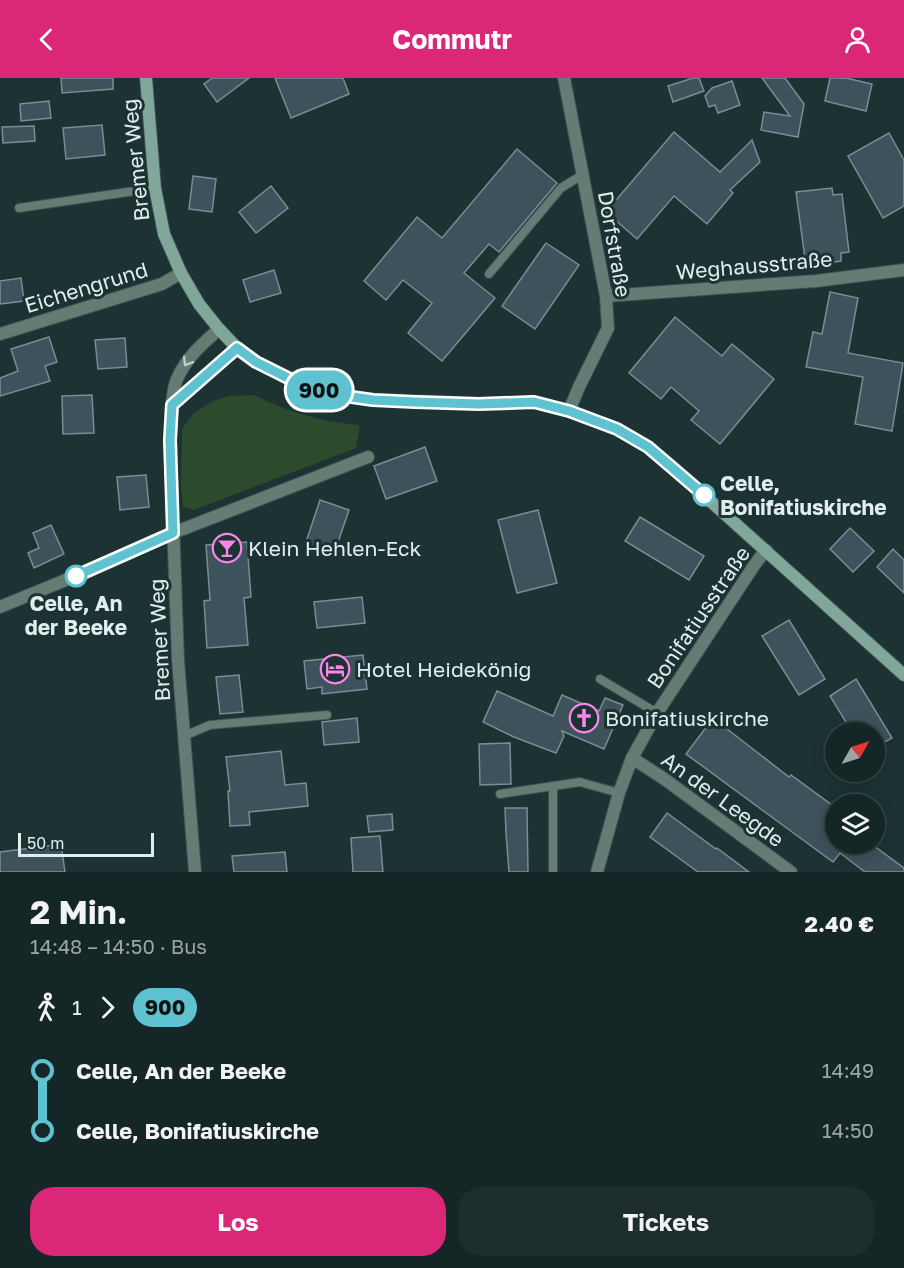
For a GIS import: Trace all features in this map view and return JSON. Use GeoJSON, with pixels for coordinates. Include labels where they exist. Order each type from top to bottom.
{"type":"FeatureCollection","features":[{"type":"Feature","properties":{"kind":"main road","name":"Bremer Weg"},"geometry":{"type":"LineString","coordinates":[[146,78],[155,188],[164,234],[181,273],[199,304],[237,348],[256,362],[290,379],[331,394],[373,400],[415,402],[479,404],[534,402],[569,411],[617,429],[648,447],[904,675]]}},
{"type":"Feature","properties":{"kind":"street","name":"Dorfstraße"},"geometry":{"type":"LineString","coordinates":[[564,78],[606,297],[608,328],[569,411]]}},
{"type":"Feature","properties":{"kind":"street","name":"Weghausstraße"},"geometry":{"type":"LineString","coordinates":[[606,297],[816,280],[904,270]]}},
{"type":"Feature","properties":{"kind":"street","name":"Eichengrund"},"geometry":{"type":"LineString","coordinates":[[0,334],[162,284],[181,273]]}},
{"type":"Feature","properties":{"kind":"street","name":"Bremer Weg"},"geometry":{"type":"LineString","coordinates":[[195,872],[178,660],[170,440],[176,380],[195,350],[219,329]]}},
{"type":"Feature","properties":{"kind":"street"},"geometry":{"type":"LineString","coordinates":[[172,405],[237,348]]}},
{"type":"Feature","properties":{"kind":"street"},"geometry":{"type":"LineString","coordinates":[[0,607],[173,533],[368,457]]}},
{"type":"Feature","properties":{"kind":"street","name":"Bonifatiusstraße"},"geometry":{"type":"LineString","coordinates":[[597,872],[619,793],[632,758],[657,713],[766,550]]}},
{"type":"Feature","properties":{"kind":"street","name":"An der Leegde"},"geometry":{"type":"LineString","coordinates":[[632,758],[663,778],[791,872]]}},
{"type":"Feature","properties":{"kind":"lane"},"geometry":{"type":"LineString","coordinates":[[489,274],[561,188],[582,175]]}},
{"type":"Feature","properties":{"kind":"lane"},"geometry":{"type":"LineString","coordinates":[[19,208],[155,188]]}},
{"type":"Feature","properties":{"kind":"lane"},"geometry":{"type":"LineString","coordinates":[[600,679],[657,713]]}},
{"type":"Feature","properties":{"kind":"lane"},"geometry":{"type":"LineString","coordinates":[[184,736],[210,725],[327,715]]}},
{"type":"Feature","properties":{"kind":"lane"},"geometry":{"type":"LineString","coordinates":[[500,794],[580,782],[619,793]]}},
{"type":"Feature","properties":{"kind":"lane"},"geometry":{"type":"LineString","coordinates":[[553,786],[553,872]]}},
{"type":"Feature","properties":{"kind":"green space"},"geometry":{"type":"Polygon","coordinates":[[[254,395],[306,415],[360,425],[356,448],[194,510],[183,507],[182,429],[194,413],[213,401],[230,396],[254,395]]]}},
{"type":"Feature","properties":{"kind":"building"},"geometry":{"type":"Polygon","coordinates":[[[61,78],[113,78],[113,89],[62,93],[61,78]]]}},
{"type":"Feature","properties":{"kind":"building"},"geometry":{"type":"Polygon","coordinates":[[[212,78],[249,78],[217,102],[204,84],[212,78]]]}},
{"type":"Feature","properties":{"kind":"building"},"geometry":{"type":"Polygon","coordinates":[[[275,78],[343,78],[349,94],[291,118],[275,78]]]}},
{"type":"Feature","properties":{"kind":"building"},"geometry":{"type":"Polygon","coordinates":[[[699,78],[704,91],[673,102],[668,86],[699,78]]]}},
{"type":"Feature","properties":{"kind":"building"},"geometry":{"type":"Polygon","coordinates":[[[762,78],[785,78],[804,104],[798,137],[761,130],[764,112],[790,116],[762,78]]]}},
{"type":"Feature","properties":{"kind":"building"},"geometry":{"type":"Polygon","coordinates":[[[830,78],[846,78],[872,84],[866,111],[825,101],[830,78]]]}},
{"type":"Feature","properties":{"kind":"building"},"geometry":{"type":"Polygon","coordinates":[[[732,81],[740,105],[718,113],[715,105],[709,107],[705,96],[712,88],[732,81]]]}},
{"type":"Feature","properties":{"kind":"building"},"geometry":{"type":"Polygon","coordinates":[[[49,101],[51,118],[21,121],[20,104],[49,101]]]}},
{"type":"Feature","properties":{"kind":"building"},"geometry":{"type":"Polygon","coordinates":[[[102,125],[105,155],[66,159],[63,128],[102,125]]]}},
{"type":"Feature","properties":{"kind":"building"},"geometry":{"type":"Polygon","coordinates":[[[34,126],[35,141],[3,143],[2,127],[34,126]]]}},
{"type":"Feature","properties":{"kind":"building"},"geometry":{"type":"Polygon","coordinates":[[[674,132],[720,172],[752,140],[760,162],[730,190],[733,193],[707,224],[674,196],[637,239],[606,212],[674,132]]]}},
{"type":"Feature","properties":{"kind":"building"},"geometry":{"type":"Polygon","coordinates":[[[889,133],[904,160],[904,206],[883,218],[848,156],[889,133]]]}},
{"type":"Feature","properties":{"kind":"building"},"geometry":{"type":"Polygon","coordinates":[[[517,149],[557,183],[499,252],[489,244],[464,273],[495,298],[442,361],[408,333],[432,303],[403,280],[386,300],[364,281],[417,217],[442,238],[517,149]]]}},
{"type":"Feature","properties":{"kind":"building"},"geometry":{"type":"Polygon","coordinates":[[[193,176],[216,179],[212,212],[189,209],[193,176]]]}},
{"type":"Feature","properties":{"kind":"building"},"geometry":{"type":"Polygon","coordinates":[[[271,186],[288,208],[256,233],[239,212],[271,186]]]}},
{"type":"Feature","properties":{"kind":"building"},"geometry":{"type":"Polygon","coordinates":[[[832,188],[833,195],[842,194],[849,252],[841,253],[841,261],[806,266],[796,192],[832,188]]]}},
{"type":"Feature","properties":{"kind":"building"},"geometry":{"type":"Polygon","coordinates":[[[546,243],[579,265],[535,329],[502,306],[546,243]]]}},
{"type":"Feature","properties":{"kind":"building"},"geometry":{"type":"Polygon","coordinates":[[[274,270],[281,293],[250,302],[243,280],[274,270]]]}},
{"type":"Feature","properties":{"kind":"building"},"geometry":{"type":"Polygon","coordinates":[[[21,278],[24,301],[0,304],[0,281],[21,278]]]}},
{"type":"Feature","properties":{"kind":"building"},"geometry":{"type":"Polygon","coordinates":[[[830,292],[858,298],[848,353],[903,363],[892,431],[855,424],[863,377],[806,367],[813,332],[822,334],[830,292]]]}},
{"type":"Feature","properties":{"kind":"building"},"geometry":{"type":"Polygon","coordinates":[[[675,317],[722,356],[732,344],[774,379],[720,444],[691,420],[699,411],[671,387],[661,399],[629,373],[675,317]]]}},
{"type":"Feature","properties":{"kind":"building"},"geometry":{"type":"Polygon","coordinates":[[[49,337],[57,362],[45,366],[50,381],[0,396],[0,378],[18,371],[11,349],[49,337]]]}},
{"type":"Feature","properties":{"kind":"building"},"geometry":{"type":"Polygon","coordinates":[[[125,338],[127,367],[98,369],[95,340],[125,338]]]}},
{"type":"Feature","properties":{"kind":"building"},"geometry":{"type":"Polygon","coordinates":[[[92,395],[94,433],[63,434],[62,396],[92,395]]]}},
{"type":"Feature","properties":{"kind":"building"},"geometry":{"type":"Polygon","coordinates":[[[425,447],[437,481],[386,499],[374,466],[425,447]]]}},
{"type":"Feature","properties":{"kind":"building"},"geometry":{"type":"Polygon","coordinates":[[[146,475],[149,507],[120,510],[117,477],[146,475]]]}},
{"type":"Feature","properties":{"kind":"building"},"geometry":{"type":"Polygon","coordinates":[[[320,500],[349,510],[333,557],[307,548],[306,542],[320,500]]]}},
{"type":"Feature","properties":{"kind":"building"},"geometry":{"type":"Polygon","coordinates":[[[538,510],[557,583],[517,593],[498,520],[538,510]]]}},
{"type":"Feature","properties":{"kind":"building"},"geometry":{"type":"Polygon","coordinates":[[[640,517],[704,556],[689,580],[625,541],[640,517]]]}},
{"type":"Feature","properties":{"kind":"building"},"geometry":{"type":"Polygon","coordinates":[[[51,525],[64,554],[34,568],[28,553],[39,548],[33,533],[51,525]]]}},
{"type":"Feature","properties":{"kind":"building"},"geometry":{"type":"Polygon","coordinates":[[[850,528],[874,551],[853,572],[830,549],[850,528]]]}},
{"type":"Feature","properties":{"kind":"building"},"geometry":{"type":"Polygon","coordinates":[[[247,542],[251,597],[244,598],[248,645],[207,648],[204,601],[210,600],[206,545],[247,542]]]}},
{"type":"Feature","properties":{"kind":"building"},"geometry":{"type":"Polygon","coordinates":[[[893,549],[904,560],[904,593],[877,567],[893,549]]]}},
{"type":"Feature","properties":{"kind":"building"},"geometry":{"type":"Polygon","coordinates":[[[362,597],[365,623],[317,628],[314,602],[362,597]]]}},
{"type":"Feature","properties":{"kind":"building"},"geometry":{"type":"Polygon","coordinates":[[[789,620],[825,679],[799,695],[762,636],[789,620]]]}},
{"type":"Feature","properties":{"kind":"building","name":"Hotel Heidekönig"},"geometry":{"type":"Polygon","coordinates":[[[363,655],[367,689],[322,694],[322,687],[307,689],[304,661],[363,655]]]}},
{"type":"Feature","properties":{"kind":"building"},"geometry":{"type":"Polygon","coordinates":[[[239,675],[243,712],[220,714],[216,677],[239,675]]]}},
{"type":"Feature","properties":{"kind":"building"},"geometry":{"type":"Polygon","coordinates":[[[856,679],[882,722],[846,722],[830,696],[856,679]]]}},
{"type":"Feature","properties":{"kind":"building"},"geometry":{"type":"Polygon","coordinates":[[[497,691],[553,716],[562,695],[599,711],[605,698],[623,705],[604,749],[562,731],[564,736],[556,753],[483,722],[497,691]]]}},
{"type":"Feature","properties":{"kind":"building"},"geometry":{"type":"Polygon","coordinates":[[[357,718],[359,742],[324,745],[322,722],[357,718]]]}},
{"type":"Feature","properties":{"kind":"building"},"geometry":{"type":"Polygon","coordinates":[[[713,718],[789,777],[791,775],[825,800],[825,854],[839,854],[833,862],[686,754],[713,718]]]}},
{"type":"Feature","properties":{"kind":"building"},"geometry":{"type":"Polygon","coordinates":[[[885,727],[892,738],[885,742],[885,727]]]}},
{"type":"Feature","properties":{"kind":"building"},"geometry":{"type":"Polygon","coordinates":[[[510,743],[511,784],[480,785],[479,744],[510,743]]]}},
{"type":"Feature","properties":{"kind":"building"},"geometry":{"type":"Polygon","coordinates":[[[281,751],[285,785],[306,783],[308,806],[249,812],[250,825],[230,826],[228,791],[230,791],[226,757],[281,751]]]}},
{"type":"Feature","properties":{"kind":"building"},"geometry":{"type":"Polygon","coordinates":[[[505,808],[527,808],[528,872],[509,872],[505,808]]]}},
{"type":"Feature","properties":{"kind":"building"},"geometry":{"type":"Polygon","coordinates":[[[667,813],[749,872],[698,872],[650,837],[667,813]]]}},
{"type":"Feature","properties":{"kind":"building"},"geometry":{"type":"Polygon","coordinates":[[[392,814],[393,830],[369,832],[367,816],[392,814]]]}},
{"type":"Feature","properties":{"kind":"building"},"geometry":{"type":"Polygon","coordinates":[[[380,836],[383,872],[353,872],[351,838],[380,836]]]}},
{"type":"Feature","properties":{"kind":"building"},"geometry":{"type":"Polygon","coordinates":[[[61,844],[65,872],[0,872],[0,852],[61,844]]]}},
{"type":"Feature","properties":{"kind":"building"},"geometry":{"type":"Polygon","coordinates":[[[285,852],[287,872],[234,872],[232,856],[285,852]]]}},
{"type":"Feature","properties":{"kind":"building"},"geometry":{"type":"Polygon","coordinates":[[[841,854],[885,854],[904,868],[904,872],[865,872],[841,854]]]}},
{"type":"Feature","properties":{"kind":"bus line","name":"900"},"geometry":{"type":"LineString","coordinates":[[76,576],[173,533],[170,440],[172,405],[237,348],[256,362],[290,379],[331,394],[373,400],[415,402],[479,404],[534,402],[569,411],[617,429],[648,447],[704,495]]}},
{"type":"Feature","properties":{"kind":"place","name":"Celle, Bonifatiuskirche"},"geometry":{"type":"Point","coordinates":[704,495]}},
{"type":"Feature","properties":{"kind":"place","name":"Klein Hehlen-Eck"},"geometry":{"type":"Point","coordinates":[227,548]}},
{"type":"Feature","properties":{"kind":"place","name":"Celle, An der Beeke"},"geometry":{"type":"Point","coordinates":[76,576]}},
{"type":"Feature","properties":{"kind":"place","name":"Hotel Heidekönig"},"geometry":{"type":"Point","coordinates":[335,669]}},
{"type":"Feature","properties":{"kind":"place","name":"Bonifatiuskirche"},"geometry":{"type":"Point","coordinates":[584,718]}}]}
